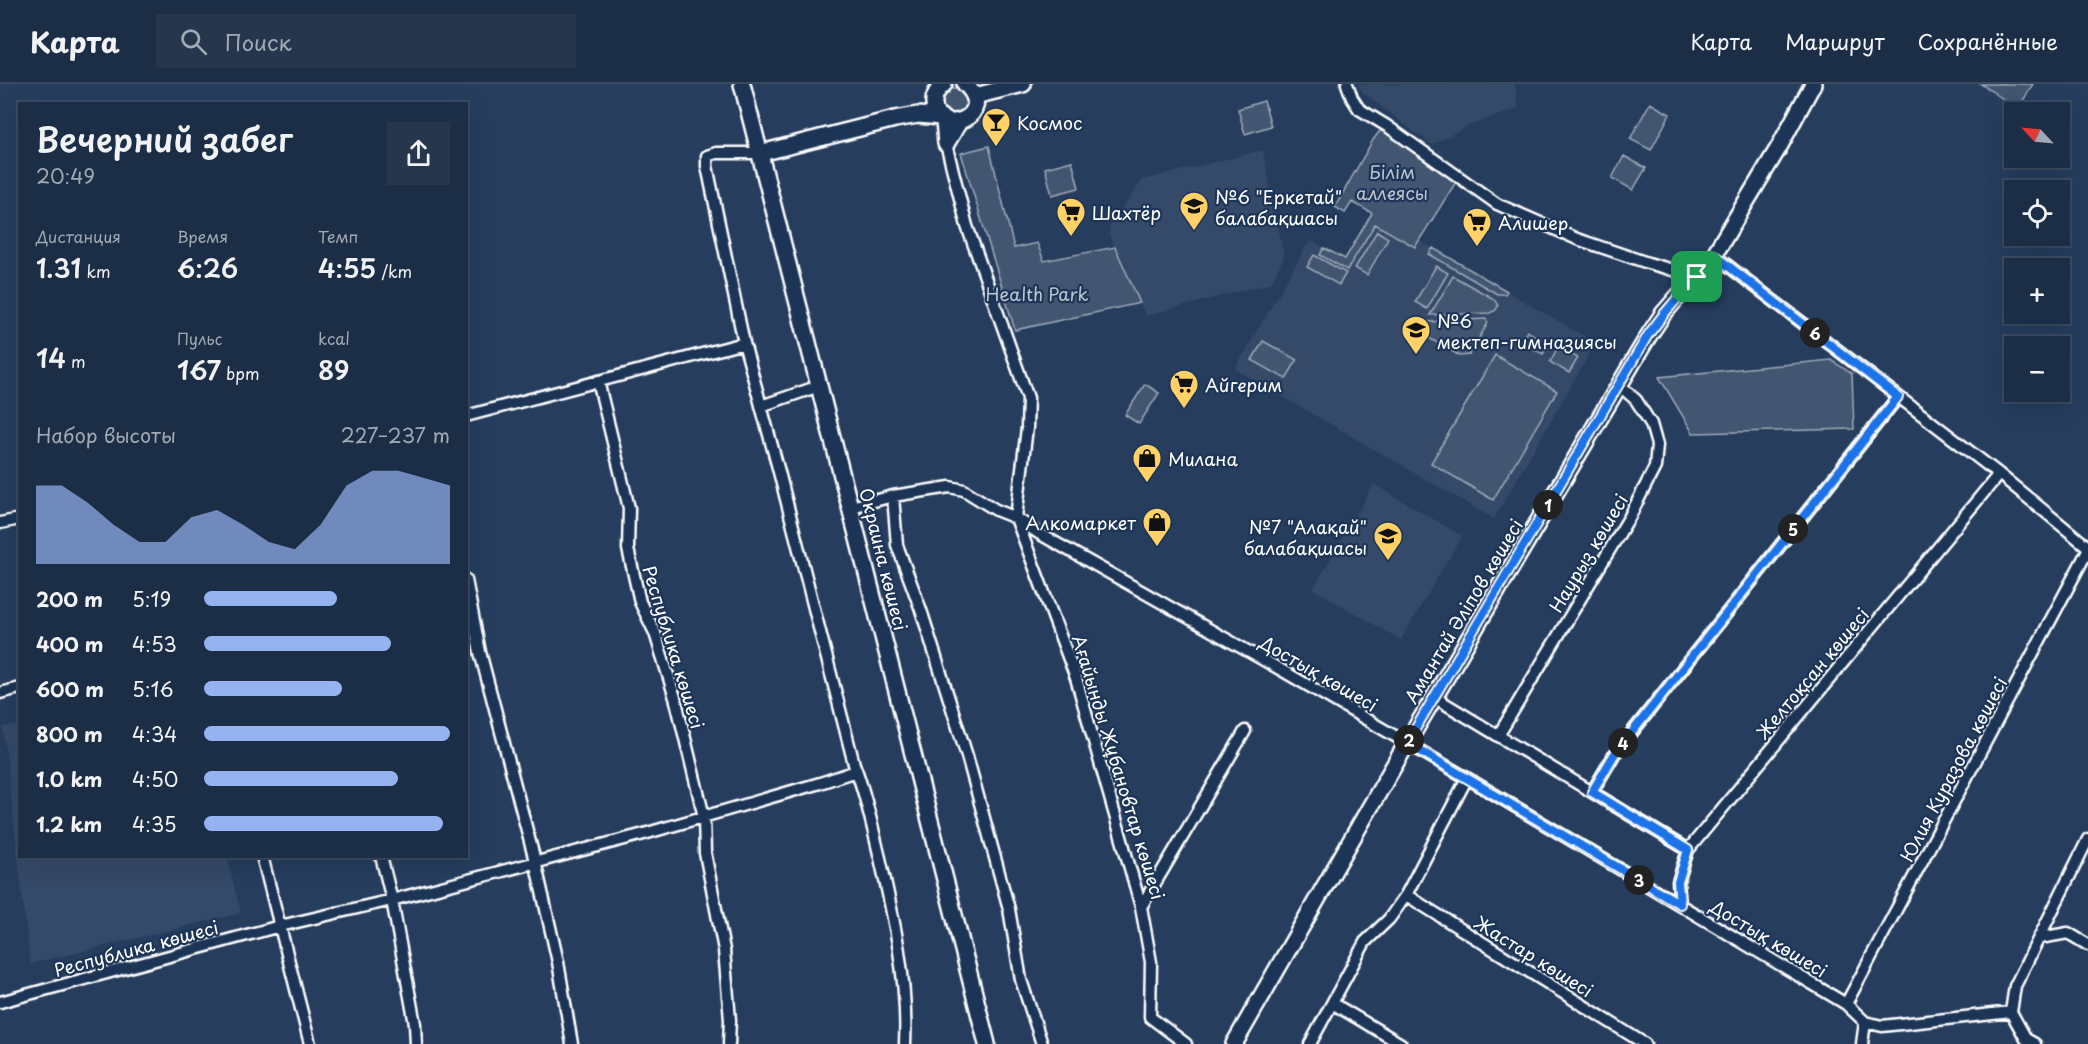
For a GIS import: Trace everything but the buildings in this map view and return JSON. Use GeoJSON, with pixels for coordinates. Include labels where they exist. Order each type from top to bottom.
{"type":"FeatureCollection","features":[{"type":"Feature","properties":{"kind":"main road","name":"Окраина көшесі"},"geometry":{"type":"LineString","coordinates":[[742,84],[987,1044]]}},
{"type":"Feature","properties":{"kind":"main road"},"geometry":{"type":"LineString","coordinates":[[761,153],[918,115],[942,103],[971,115],[974,109],[970,90],[1023,84]]}},
{"type":"Feature","properties":{"kind":"main road","name":"Амантай Әліпов көшесі"},"geometry":{"type":"LineString","coordinates":[[1234,1044],[1407,743],[1653,328],[1714,255],[1779,147],[1813,84]]}},
{"type":"Feature","properties":{"kind":"main road"},"geometry":{"type":"LineString","coordinates":[[942,103],[946,144]]}},
{"type":"Feature","properties":{"kind":"street"},"geometry":{"type":"LineString","coordinates":[[1347,84],[1359,109],[1387,126],[1497,204],[1567,235],[1697,277]]}},
{"type":"Feature","properties":{"kind":"street","name":"Ағайынды Жұбановтар көшесі"},"geometry":{"type":"LineString","coordinates":[[946,144],[968,226],[1028,398],[1027,428],[1016,518],[1076,678],[1141,907],[1151,962],[1150,1017],[1186,1044]]}},
{"type":"Feature","properties":{"kind":"street"},"geometry":{"type":"LineString","coordinates":[[761,153],[716,153],[707,156],[707,166],[744,343],[869,813],[896,924],[907,1010],[905,1044]]}},
{"type":"Feature","properties":{"kind":"street"},"geometry":{"type":"LineString","coordinates":[[1714,255],[1999,474],[2088,548]]}},
{"type":"Feature","properties":{"kind":"street"},"geometry":{"type":"LineString","coordinates":[[468,415],[744,343]]}},
{"type":"Feature","properties":{"kind":"street","name":"Республика көшесі"},"geometry":{"type":"LineString","coordinates":[[598,381],[628,508],[628,549],[640,602],[655,633],[676,701],[704,817],[705,853],[724,950],[730,1020],[729,1044]]}},
{"type":"Feature","properties":{"kind":"street","name":"Наурыз көшесі"},"geometry":{"type":"LineString","coordinates":[[1498,735],[1630,516],[1655,467],[1657,445],[1651,424],[1636,400],[1619,385]]}},
{"type":"Feature","properties":{"kind":"street"},"geometry":{"type":"LineString","coordinates":[[761,406],[819,386]]}},
{"type":"Feature","properties":{"kind":"street"},"geometry":{"type":"LineString","coordinates":[[1592,792],[1614,755],[1898,397]]}},
{"type":"Feature","properties":{"kind":"street","name":"Желтоқсан көшесі"},"geometry":{"type":"LineString","coordinates":[[1680,904],[1678,882],[1688,850],[1999,474]]}},
{"type":"Feature","properties":{"kind":"street","name":"Достық көшесі"},"geometry":{"type":"LineString","coordinates":[[850,507],[893,496],[950,487],[964,490],[1467,778],[1846,1004],[1864,1022]]}},
{"type":"Feature","properties":{"kind":"street"},"geometry":{"type":"LineString","coordinates":[[893,496],[897,545],[921,610],[968,756],[1009,909],[1022,980],[1042,1044]]}},
{"type":"Feature","properties":{"kind":"street"},"geometry":{"type":"LineString","coordinates":[[0,523],[18,519]]}},
{"type":"Feature","properties":{"kind":"street","name":"Юлия Куразова көшесі"},"geometry":{"type":"LineString","coordinates":[[1846,1004],[2088,548]]}},
{"type":"Feature","properties":{"kind":"street"},"geometry":{"type":"LineString","coordinates":[[468,590],[480,652],[535,861],[558,962],[573,1044]]}},
{"type":"Feature","properties":{"kind":"street"},"geometry":{"type":"LineString","coordinates":[[0,693],[18,688]]}},
{"type":"Feature","properties":{"kind":"street"},"geometry":{"type":"LineString","coordinates":[[1434,697],[1688,850]]}},
{"type":"Feature","properties":{"kind":"street"},"geometry":{"type":"LineString","coordinates":[[1141,907],[1245,730]]}},
{"type":"Feature","properties":{"kind":"street","name":"Республика көшесі"},"geometry":{"type":"LineString","coordinates":[[0,1002],[280,926],[392,900],[704,817],[856,771]]}},
{"type":"Feature","properties":{"kind":"street"},"geometry":{"type":"LineString","coordinates":[[1310,1044],[1365,942],[1389,919],[1406,895],[1467,778]]}},
{"type":"Feature","properties":{"kind":"street"},"geometry":{"type":"LineString","coordinates":[[2035,1044],[2026,1039],[2011,1011],[2015,986],[2088,839]]}},
{"type":"Feature","properties":{"kind":"street"},"geometry":{"type":"LineString","coordinates":[[263,858],[310,1044]]}},
{"type":"Feature","properties":{"kind":"street"},"geometry":{"type":"LineString","coordinates":[[382,858],[392,900],[415,1024],[416,1044]]}},
{"type":"Feature","properties":{"kind":"street","name":"Жастар көшесі"},"geometry":{"type":"LineString","coordinates":[[1406,895],[1645,1044]]}},
{"type":"Feature","properties":{"kind":"street"},"geometry":{"type":"LineString","coordinates":[[2040,938],[2068,933],[2088,945]]}},
{"type":"Feature","properties":{"kind":"street"},"geometry":{"type":"LineString","coordinates":[[1332,1003],[1401,1044]]}},
{"type":"Feature","properties":{"kind":"street"},"geometry":{"type":"LineString","coordinates":[[1862,1044],[1864,1022],[1882,1026],[2011,1011]]}},
{"type":"Feature","properties":{"kind":"shaded area"},"geometry":{"type":"Polygon","coordinates":[[[1358,84],[1515,84],[1518,109],[1470,125],[1432,145],[1362,92],[1358,84]]]}},
{"type":"Feature","properties":{"kind":"shaded area","name":"№6 \"Еркетай\" балабақшасы"},"geometry":{"type":"Polygon","coordinates":[[[1263,150],[1284,257],[1271,283],[1146,316],[1109,235],[1110,226],[1142,180],[1263,150]]]}},
{"type":"Feature","properties":{"kind":"shaded area","name":"№6 мектеп-гимназиясы"},"geometry":{"type":"Polygon","coordinates":[[[1372,213],[1596,343],[1494,519],[1235,369],[1310,240],[1345,259],[1372,213]]]}},
{"type":"Feature","properties":{"kind":"shaded area","name":"№7 \"Алақай\" балабақшасы"},"geometry":{"type":"Polygon","coordinates":[[[1374,484],[1462,536],[1401,640],[1313,589],[1374,484]]]}},
{"type":"Feature","properties":{"kind":"shaded area"},"geometry":{"type":"Polygon","coordinates":[[[18,725],[18,858],[227,858],[241,913],[30,964],[3,727],[18,725]]]}},
{"type":"Feature","properties":{"kind":"green space"},"geometry":{"type":"Polygon","coordinates":[[[1981,84],[2033,84],[2022,102],[2008,102],[1981,84]]]}},
{"type":"Feature","properties":{"kind":"green space"},"geometry":{"type":"Polygon","coordinates":[[[954,88],[963,92],[967,101],[963,110],[954,114],[945,110],[941,101],[945,92],[954,88]]]}},
{"type":"Feature","properties":{"kind":"green space"},"geometry":{"type":"Polygon","coordinates":[[[1264,101],[1271,126],[1245,134],[1238,109],[1264,101]]]}},
{"type":"Feature","properties":{"kind":"green space"},"geometry":{"type":"Polygon","coordinates":[[[1650,103],[1670,114],[1651,150],[1630,139],[1650,103]]]}},
{"type":"Feature","properties":{"kind":"green space","name":"Білім аллеясы"},"geometry":{"type":"Polygon","coordinates":[[[1383,131],[1456,182],[1415,247],[1375,224],[1347,270],[1320,255],[1324,248],[1345,259],[1372,213],[1352,202],[1345,213],[1335,207],[1373,140],[1379,132],[1383,131]]]}},
{"type":"Feature","properties":{"kind":"green space","name":"Health Park"},"geometry":{"type":"Polygon","coordinates":[[[989,146],[1014,248],[1037,243],[1044,261],[1115,247],[1140,303],[1015,330],[961,153],[989,146]]]}},
{"type":"Feature","properties":{"kind":"green space"},"geometry":{"type":"Polygon","coordinates":[[[1624,156],[1646,168],[1633,190],[1612,178],[1624,156]]]}},
{"type":"Feature","properties":{"kind":"green space"},"geometry":{"type":"Polygon","coordinates":[[[1072,161],[1079,188],[1052,195],[1045,168],[1072,161]]]}},
{"type":"Feature","properties":{"kind":"green space"},"geometry":{"type":"Polygon","coordinates":[[[1377,231],[1388,238],[1367,275],[1355,268],[1377,231]]]}},
{"type":"Feature","properties":{"kind":"green space"},"geometry":{"type":"Polygon","coordinates":[[[1433,248],[1507,291],[1505,294],[1497,294],[1429,254],[1433,248]]]}},
{"type":"Feature","properties":{"kind":"green space"},"geometry":{"type":"Polygon","coordinates":[[[1314,255],[1346,273],[1339,285],[1307,267],[1314,255]]]}},
{"type":"Feature","properties":{"kind":"green space"},"geometry":{"type":"Polygon","coordinates":[[[1436,266],[1448,273],[1427,309],[1415,302],[1436,266]]]}},
{"type":"Feature","properties":{"kind":"green space"},"geometry":{"type":"Polygon","coordinates":[[[1453,276],[1494,299],[1498,306],[1496,310],[1490,313],[1430,315],[1453,276]]]}},
{"type":"Feature","properties":{"kind":"green space"},"geometry":{"type":"Polygon","coordinates":[[[1486,319],[1488,323],[1469,355],[1460,356],[1420,333],[1426,322],[1486,319]]]}},
{"type":"Feature","properties":{"kind":"green space"},"geometry":{"type":"Polygon","coordinates":[[[1527,331],[1549,344],[1543,354],[1521,342],[1527,331]]]}},
{"type":"Feature","properties":{"kind":"green space"},"geometry":{"type":"Polygon","coordinates":[[[1263,341],[1297,360],[1286,379],[1252,360],[1263,341]]]}},
{"type":"Feature","properties":{"kind":"green space"},"geometry":{"type":"Polygon","coordinates":[[[1558,347],[1578,358],[1569,373],[1550,362],[1558,347]]]}},
{"type":"Feature","properties":{"kind":"green space"},"geometry":{"type":"Polygon","coordinates":[[[1495,355],[1557,391],[1493,500],[1431,463],[1495,355]]]}},
{"type":"Feature","properties":{"kind":"green space"},"geometry":{"type":"Polygon","coordinates":[[[1831,360],[1852,374],[1854,429],[1693,433],[1659,377],[1831,360]]]}},
{"type":"Feature","properties":{"kind":"green space"},"geometry":{"type":"Polygon","coordinates":[[[1145,384],[1159,393],[1139,424],[1125,415],[1145,384]]]}},
{"type":"Feature","properties":{"kind":"place","name":"Космос"},"geometry":{"type":"Point","coordinates":[996,148]}},
{"type":"Feature","properties":{"kind":"place","name":"№6 \"Еркетай\" балабақшасы"},"geometry":{"type":"Point","coordinates":[1194,232]}},
{"type":"Feature","properties":{"kind":"place","name":"Шахтёр"},"geometry":{"type":"Point","coordinates":[1071,238]}},
{"type":"Feature","properties":{"kind":"place","name":"Алишер"},"geometry":{"type":"Point","coordinates":[1477,248]}},
{"type":"Feature","properties":{"kind":"place","name":"№6 мектеп-гимназиясы"},"geometry":{"type":"Point","coordinates":[1416,356]}},
{"type":"Feature","properties":{"kind":"place","name":"Айгерим"},"geometry":{"type":"Point","coordinates":[1184,410]}},
{"type":"Feature","properties":{"kind":"place","name":"Милана"},"geometry":{"type":"Point","coordinates":[1147,484]}},
{"type":"Feature","properties":{"kind":"place","name":"Алкомаркет"},"geometry":{"type":"Point","coordinates":[1157,548]}},
{"type":"Feature","properties":{"kind":"place","name":"№7 \"Алақай\" балабақшасы"},"geometry":{"type":"Point","coordinates":[1388,562]}},
{"type":"Feature","properties":{"kind":"route"},"geometry":{"type":"LineString","coordinates":[[1714,255],[1898,397],[1614,755],[1592,792],[1688,850],[1678,882],[1680,904],[1407,743],[1648,335],[1697,277],[1714,255]]}}]}
